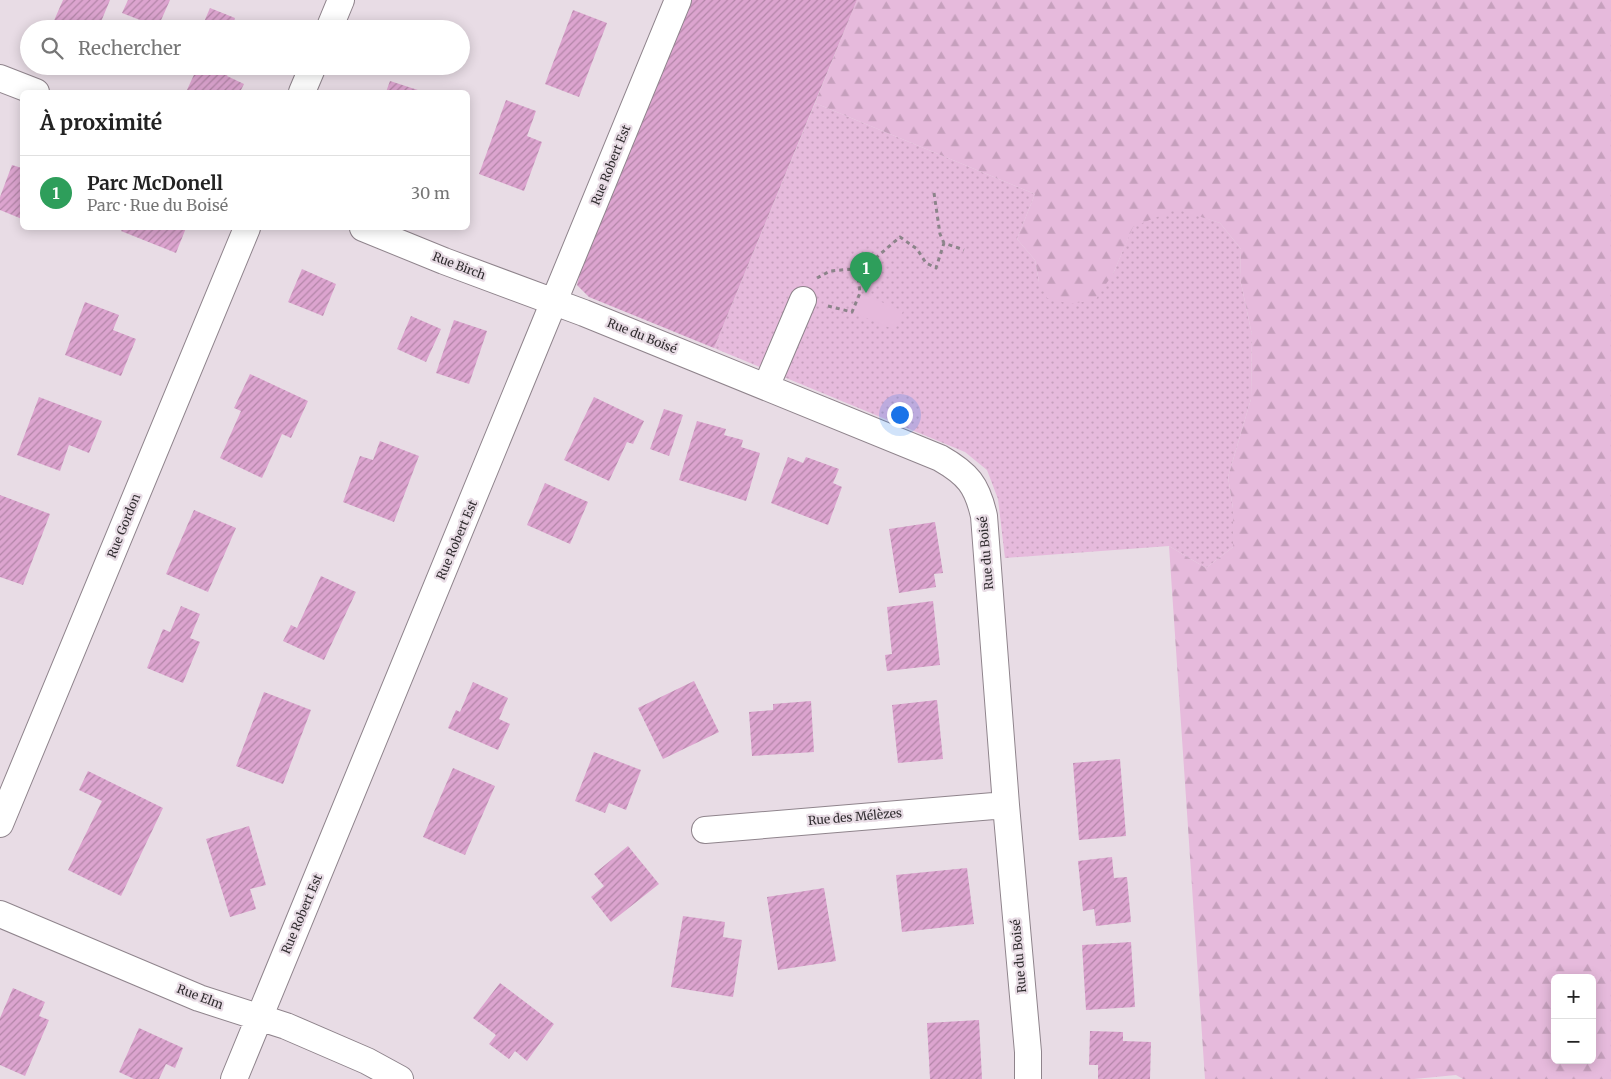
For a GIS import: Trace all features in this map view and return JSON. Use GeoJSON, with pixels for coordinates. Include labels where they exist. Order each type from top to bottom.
{"type":"FeatureCollection","features":[{"type":"Feature","properties":{"kind":"street"},"geometry":{"type":"LineString","coordinates":[[333,20],[341,0]]}},
{"type":"Feature","properties":{"kind":"street","name":"Rue Robert Est"},"geometry":{"type":"LineString","coordinates":[[234,1079],[556,302],[678,0]]}},
{"type":"Feature","properties":{"kind":"street"},"geometry":{"type":"LineString","coordinates":[[303,90],[309,75]]}},
{"type":"Feature","properties":{"kind":"street"},"geometry":{"type":"LineString","coordinates":[[0,78],[31,90]]}},
{"type":"Feature","properties":{"kind":"street","name":"Rue Gordon"},"geometry":{"type":"LineString","coordinates":[[0,824],[246,230]]}},
{"type":"Feature","properties":{"kind":"street","name":"Rue Birch"},"geometry":{"type":"LineString","coordinates":[[368,230],[444,261],[556,302]]}},
{"type":"Feature","properties":{"kind":"street"},"geometry":{"type":"LineString","coordinates":[[766,387],[803,300]]}},
{"type":"Feature","properties":{"kind":"street","name":"Rue du Boisé"},"geometry":{"type":"LineString","coordinates":[[556,302],[940,458],[970,480],[980,496],[984,516],[1006,805],[1028,1052],[1028,1079]]}},
{"type":"Feature","properties":{"kind":"street","name":"Rue des Mélèzes"},"geometry":{"type":"LineString","coordinates":[[705,830],[1006,805]]}},
{"type":"Feature","properties":{"kind":"street","name":"Rue Elm"},"geometry":{"type":"LineString","coordinates":[[0,914],[199,998],[286,1026],[346,1052],[400,1079]]}},
{"type":"Feature","properties":{"kind":"path"},"geometry":{"type":"LineString","coordinates":[[857,268],[860,293],[852,312],[803,300],[812,282],[819,276],[830,271],[857,268],[864,268],[900,237],[917,249],[926,263],[936,268],[944,243],[940,234],[934,193]]}},
{"type":"Feature","properties":{"kind":"path"},"geometry":{"type":"LineString","coordinates":[[944,243],[964,250]]}},
{"type":"Feature","properties":{"kind":"green space"},"geometry":{"type":"Polygon","coordinates":[[[857,0],[1611,0],[1611,1079],[1463,1079],[1456,1075],[1414,1079],[1205,1079],[1169,546],[1206,568],[1233,547],[1233,508],[1228,477],[1251,399],[1252,335],[1240,278],[1241,249],[1220,223],[1176,209],[1133,227],[1113,274],[1095,300],[1070,304],[1047,298],[1039,282],[1035,260],[1017,239],[1035,194],[815,103],[857,0]]]}},
{"type":"Feature","properties":{"kind":"green space"},"geometry":{"type":"Polygon","coordinates":[[[815,103],[1035,194],[1017,239],[1035,260],[1039,282],[1113,274],[1133,226],[1176,208],[1220,223],[1241,249],[1240,278],[1252,335],[1251,399],[1228,477],[1233,508],[1233,547],[1206,568],[1169,546],[1005,558],[998,499],[987,470],[965,452],[714,348],[815,103]]]}},
{"type":"Feature","properties":{"kind":"green space"},"geometry":{"type":"Polygon","coordinates":[[[860,293],[903,311],[895,330],[852,312],[860,293]]]}},
{"type":"Feature","properties":{"kind":"building"},"geometry":{"type":"Polygon","coordinates":[[[63,0],[110,0],[102,20],[54,20],[63,0]]]}},
{"type":"Feature","properties":{"kind":"building"},"geometry":{"type":"Polygon","coordinates":[[[128,0],[170,0],[161,20],[140,20],[122,13],[128,0]]]}},
{"type":"Feature","properties":{"kind":"building"},"geometry":{"type":"Polygon","coordinates":[[[692,0],[857,0],[714,348],[589,297],[577,285],[582,265],[692,0]]]}},
{"type":"Feature","properties":{"kind":"building"},"geometry":{"type":"Polygon","coordinates":[[[210,8],[235,18],[234,20],[205,20],[210,8]]]}},
{"type":"Feature","properties":{"kind":"building"},"geometry":{"type":"Polygon","coordinates":[[[573,10],[607,23],[579,97],[545,84],[573,10]]]}},
{"type":"Feature","properties":{"kind":"building"},"geometry":{"type":"Polygon","coordinates":[[[194,75],[228,75],[244,84],[241,90],[187,90],[194,75]]]}},
{"type":"Feature","properties":{"kind":"building"},"geometry":{"type":"Polygon","coordinates":[[[390,81],[418,90],[387,90],[390,81]]]}},
{"type":"Feature","properties":{"kind":"building"},"geometry":{"type":"Polygon","coordinates":[[[506,100],[536,111],[527,136],[542,142],[524,191],[479,174],[506,100]]]}},
{"type":"Feature","properties":{"kind":"building"},"geometry":{"type":"Polygon","coordinates":[[[12,165],[20,167],[20,218],[0,210],[0,197],[12,165]]]}},
{"type":"Feature","properties":{"kind":"building"},"geometry":{"type":"Polygon","coordinates":[[[122,230],[185,230],[176,253],[122,230]]]}},
{"type":"Feature","properties":{"kind":"building"},"geometry":{"type":"Polygon","coordinates":[[[302,269],[336,284],[323,316],[288,302],[302,269]]]}},
{"type":"Feature","properties":{"kind":"building"},"geometry":{"type":"Polygon","coordinates":[[[85,302],[119,315],[113,330],[136,339],[121,376],[65,355],[85,302]]]}},
{"type":"Feature","properties":{"kind":"building"},"geometry":{"type":"Polygon","coordinates":[[[411,316],[441,329],[426,362],[397,349],[411,316]]]}},
{"type":"Feature","properties":{"kind":"building"},"geometry":{"type":"Polygon","coordinates":[[[454,320],[487,331],[469,384],[436,373],[454,320]]]}},
{"type":"Feature","properties":{"kind":"building"},"geometry":{"type":"Polygon","coordinates":[[[250,374],[308,401],[291,438],[282,434],[262,478],[220,458],[241,411],[234,408],[250,374]]]}},
{"type":"Feature","properties":{"kind":"building"},"geometry":{"type":"Polygon","coordinates":[[[39,397],[102,421],[89,453],[69,445],[60,471],[17,455],[39,397]]]}},
{"type":"Feature","properties":{"kind":"building"},"geometry":{"type":"Polygon","coordinates":[[[594,397],[644,421],[633,444],[627,442],[609,481],[564,460],[594,397]]]}},
{"type":"Feature","properties":{"kind":"building"},"geometry":{"type":"Polygon","coordinates":[[[664,409],[683,415],[669,456],[650,449],[664,409]]]}},
{"type":"Feature","properties":{"kind":"building"},"geometry":{"type":"Polygon","coordinates":[[[697,421],[726,429],[724,435],[743,440],[741,447],[760,453],[746,501],[679,480],[697,421]]]}},
{"type":"Feature","properties":{"kind":"building"},"geometry":{"type":"Polygon","coordinates":[[[380,441],[419,456],[394,522],[343,502],[360,456],[373,460],[380,441]]]}},
{"type":"Feature","properties":{"kind":"building"},"geometry":{"type":"Polygon","coordinates":[[[788,457],[803,463],[806,457],[839,469],[833,483],[842,487],[828,525],[771,503],[788,457]]]}},
{"type":"Feature","properties":{"kind":"building"},"geometry":{"type":"Polygon","coordinates":[[[545,483],[588,502],[570,544],[527,525],[545,483]]]}},
{"type":"Feature","properties":{"kind":"building"},"geometry":{"type":"Polygon","coordinates":[[[0,495],[50,514],[23,585],[0,577],[0,495]]]}},
{"type":"Feature","properties":{"kind":"building"},"geometry":{"type":"Polygon","coordinates":[[[194,510],[236,528],[208,592],[166,574],[194,510]]]}},
{"type":"Feature","properties":{"kind":"building"},"geometry":{"type":"Polygon","coordinates":[[[935,522],[943,573],[934,574],[936,587],[899,593],[889,529],[935,522]]]}},
{"type":"Feature","properties":{"kind":"building"},"geometry":{"type":"Polygon","coordinates":[[[321,576],[356,592],[324,660],[283,641],[291,625],[297,628],[321,576]]]}},
{"type":"Feature","properties":{"kind":"building"},"geometry":{"type":"Polygon","coordinates":[[[933,601],[940,665],[887,671],[885,655],[892,654],[887,607],[933,601]]]}},
{"type":"Feature","properties":{"kind":"building"},"geometry":{"type":"Polygon","coordinates":[[[181,606],[200,614],[190,638],[200,642],[183,683],[147,668],[163,629],[170,632],[181,606]]]}},
{"type":"Feature","properties":{"kind":"building"},"geometry":{"type":"Polygon","coordinates":[[[694,681],[719,732],[663,759],[638,708],[694,681]]]}},
{"type":"Feature","properties":{"kind":"building"},"geometry":{"type":"Polygon","coordinates":[[[473,682],[508,698],[499,719],[510,724],[498,750],[448,728],[456,710],[460,712],[473,682]]]}},
{"type":"Feature","properties":{"kind":"building"},"geometry":{"type":"Polygon","coordinates":[[[264,692],[311,710],[283,784],[236,766],[264,692]]]}},
{"type":"Feature","properties":{"kind":"building"},"geometry":{"type":"Polygon","coordinates":[[[937,700],[943,759],[898,763],[892,705],[937,700]]]}},
{"type":"Feature","properties":{"kind":"building"},"geometry":{"type":"Polygon","coordinates":[[[811,701],[814,752],[752,756],[749,712],[773,710],[773,704],[811,701]]]}},
{"type":"Feature","properties":{"kind":"building"},"geometry":{"type":"Polygon","coordinates":[[[594,752],[641,770],[626,810],[609,803],[605,813],[575,801],[594,752]]]}},
{"type":"Feature","properties":{"kind":"building"},"geometry":{"type":"Polygon","coordinates":[[[1120,759],[1126,836],[1079,840],[1073,763],[1120,759]]]}},
{"type":"Feature","properties":{"kind":"building"},"geometry":{"type":"Polygon","coordinates":[[[453,768],[495,786],[465,855],[423,837],[453,768]]]}},
{"type":"Feature","properties":{"kind":"building"},"geometry":{"type":"Polygon","coordinates":[[[88,771],[163,808],[121,896],[68,870],[102,801],[79,790],[88,771]]]}},
{"type":"Feature","properties":{"kind":"building"},"geometry":{"type":"Polygon","coordinates":[[[249,826],[266,885],[250,889],[256,909],[230,917],[206,839],[249,826]]]}},
{"type":"Feature","properties":{"kind":"building"},"geometry":{"type":"Polygon","coordinates":[[[628,846],[659,884],[611,922],[591,897],[604,886],[594,874],[628,846]]]}},
{"type":"Feature","properties":{"kind":"building"},"geometry":{"type":"Polygon","coordinates":[[[1112,857],[1114,878],[1127,877],[1131,922],[1096,926],[1094,909],[1083,911],[1078,861],[1112,857]]]}},
{"type":"Feature","properties":{"kind":"building"},"geometry":{"type":"Polygon","coordinates":[[[967,868],[974,924],[902,932],[896,875],[967,868]]]}},
{"type":"Feature","properties":{"kind":"building"},"geometry":{"type":"Polygon","coordinates":[[[824,888],[836,961],[778,970],[767,897],[824,888]]]}},
{"type":"Feature","properties":{"kind":"building"},"geometry":{"type":"Polygon","coordinates":[[[683,916],[725,922],[723,937],[742,940],[733,997],[671,987],[683,916]]]}},
{"type":"Feature","properties":{"kind":"building"},"geometry":{"type":"Polygon","coordinates":[[[1131,942],[1135,1007],[1086,1010],[1082,945],[1131,942]]]}},
{"type":"Feature","properties":{"kind":"building"},"geometry":{"type":"Polygon","coordinates":[[[500,983],[554,1024],[527,1061],[515,1051],[509,1059],[489,1044],[496,1035],[473,1018],[500,983]]]}},
{"type":"Feature","properties":{"kind":"building"},"geometry":{"type":"Polygon","coordinates":[[[13,988],[45,1002],[39,1016],[49,1020],[25,1076],[0,1065],[0,1018],[13,988]]]}},
{"type":"Feature","properties":{"kind":"building"},"geometry":{"type":"Polygon","coordinates":[[[979,1020],[982,1079],[930,1079],[927,1023],[979,1020]]]}},
{"type":"Feature","properties":{"kind":"building"},"geometry":{"type":"Polygon","coordinates":[[[139,1028],[183,1048],[175,1068],[166,1064],[159,1079],[134,1079],[119,1072],[139,1028]]]}},
{"type":"Feature","properties":{"kind":"building"},"geometry":{"type":"Polygon","coordinates":[[[1090,1031],[1123,1032],[1123,1041],[1151,1042],[1150,1079],[1098,1079],[1098,1065],[1089,1065],[1090,1031]]]}},
{"type":"Feature","properties":{"kind":"place","name":"Parc McDonell"},"geometry":{"type":"Point","coordinates":[866,293]}}]}
